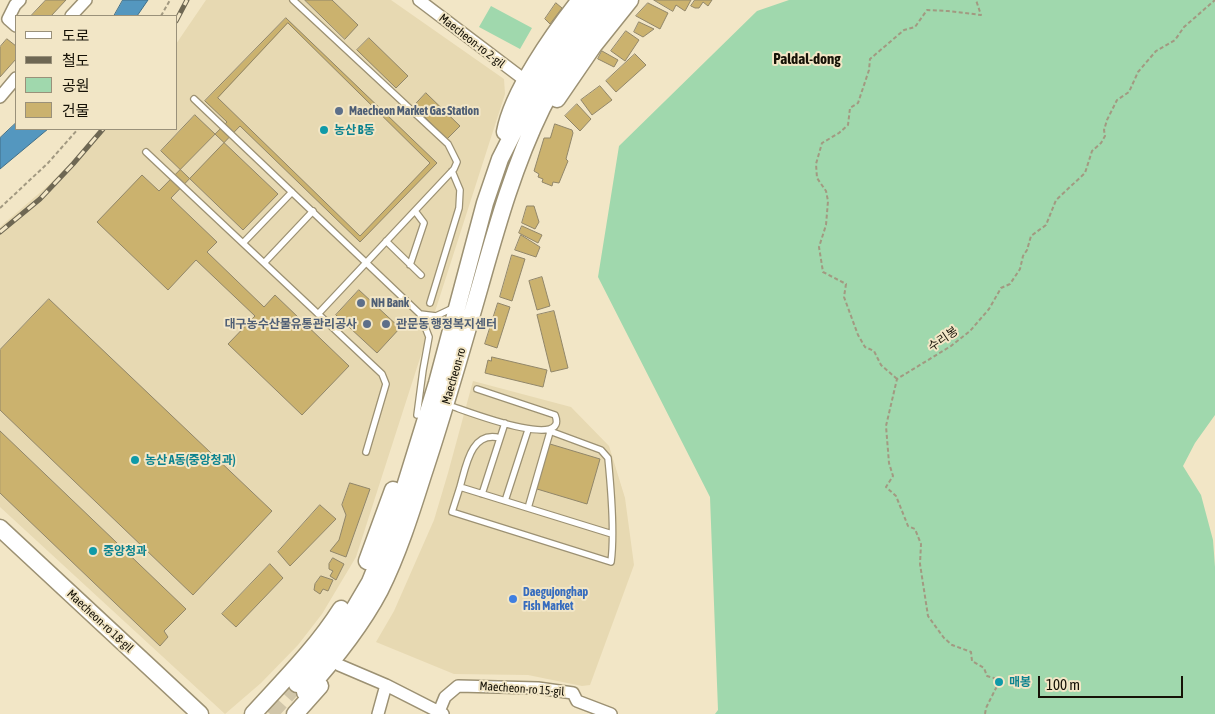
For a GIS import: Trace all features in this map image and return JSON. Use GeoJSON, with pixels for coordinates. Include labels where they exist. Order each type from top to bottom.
{"type":"FeatureCollection","features":[{"type":"Feature","properties":{"kind":"main road"},"geometry":{"type":"LineString","coordinates":[[500,159],[506,124],[517,98],[563,22],[580,0]]}},
{"type":"Feature","properties":{"kind":"main road","name":"Maecheon-ro"},"geometry":{"type":"LineString","coordinates":[[444,386],[457,306],[485,203],[500,159],[539,82],[563,43],[597,0]]}},
{"type":"Feature","properties":{"kind":"main road","name":"Maecheon-ro"},"geometry":{"type":"LineString","coordinates":[[301,688],[330,664],[350,638],[380,588],[416,496],[444,386],[502,210],[527,142],[541,110],[563,69],[615,0]]}},
{"type":"Feature","properties":{"kind":"main road"},"geometry":{"type":"LineString","coordinates":[[527,142],[594,45],[630,0]]}},
{"type":"Feature","properties":{"kind":"main road"},"geometry":{"type":"LineString","coordinates":[[253,714],[333,621],[364,571],[421,401],[444,386],[454,407],[402,564],[362,635],[339,665],[295,714]]}},
{"type":"Feature","properties":{"kind":"main road","name":"Maecheon-ro 18-gil"},"geometry":{"type":"LineString","coordinates":[[0,529],[200,714]]}},
{"type":"Feature","properties":{"kind":"street"},"geometry":{"type":"LineString","coordinates":[[72,15],[86,0]]}},
{"type":"Feature","properties":{"kind":"street","name":"Maecheon-ro 2-gil"},"geometry":{"type":"LineString","coordinates":[[419,0],[526,81]]}},
{"type":"Feature","properties":{"kind":"street"},"geometry":{"type":"LineString","coordinates":[[0,28],[12,23],[15,2]]}},
{"type":"Feature","properties":{"kind":"street"},"geometry":{"type":"LineString","coordinates":[[0,97],[15,79]]}},
{"type":"Feature","properties":{"kind":"street","name":"Maecheon-ro 15-gil"},"geometry":{"type":"LineString","coordinates":[[339,665],[440,713],[446,697],[458,686],[538,688],[573,693],[577,701],[611,714]]}},
{"type":"Feature","properties":{"kind":"street"},"geometry":{"type":"LineString","coordinates":[[378,714],[386,686]]}},
{"type":"Feature","properties":{"kind":"street"},"geometry":{"type":"LineString","coordinates":[[577,701],[579,714]]}},
{"type":"Feature","properties":{"kind":"lane"},"geometry":{"type":"LineString","coordinates":[[293,0],[448,144],[457,162],[452,171],[318,314]]}},
{"type":"Feature","properties":{"kind":"lane"},"geometry":{"type":"LineString","coordinates":[[194,99],[420,314],[430,337],[417,415]]}},
{"type":"Feature","properties":{"kind":"lane"},"geometry":{"type":"LineString","coordinates":[[146,152],[382,374],[386,384],[366,452]]}},
{"type":"Feature","properties":{"kind":"lane"},"geometry":{"type":"LineString","coordinates":[[430,303],[459,208],[460,190],[452,171]]}},
{"type":"Feature","properties":{"kind":"lane"},"geometry":{"type":"LineString","coordinates":[[243,244],[292,192]]}},
{"type":"Feature","properties":{"kind":"lane"},"geometry":{"type":"LineString","coordinates":[[264,263],[313,211]]}},
{"type":"Feature","properties":{"kind":"lane"},"geometry":{"type":"LineString","coordinates":[[410,265],[424,223],[415,211]]}},
{"type":"Feature","properties":{"kind":"lane"},"geometry":{"type":"LineString","coordinates":[[386,241],[421,275]]}},
{"type":"Feature","properties":{"kind":"lane"},"geometry":{"type":"LineString","coordinates":[[420,314],[436,316],[457,306]]}},
{"type":"Feature","properties":{"kind":"lane"},"geometry":{"type":"LineString","coordinates":[[477,389],[555,415],[556,425],[548,431],[528,508]]}},
{"type":"Feature","properties":{"kind":"lane"},"geometry":{"type":"LineString","coordinates":[[454,407],[528,430],[548,431],[600,450],[608,458],[612,534],[611,562],[452,512],[469,456],[475,444],[483,438],[493,436],[500,438]]}},
{"type":"Feature","properties":{"kind":"lane"},"geometry":{"type":"LineString","coordinates":[[482,494],[505,423]]}},
{"type":"Feature","properties":{"kind":"lane"},"geometry":{"type":"LineString","coordinates":[[505,501],[528,430]]}},
{"type":"Feature","properties":{"kind":"lane"},"geometry":{"type":"LineString","coordinates":[[460,487],[612,534]]}},
{"type":"Feature","properties":{"kind":"path"},"geometry":{"type":"LineString","coordinates":[[162,15],[170,0]]}},
{"type":"Feature","properties":{"kind":"path"},"geometry":{"type":"LineString","coordinates":[[976,0],[981,15],[927,10],[915,27],[904,30],[870,59],[869,70],[858,103],[850,108],[848,125],[822,143],[816,164],[817,178],[826,192],[828,201],[826,225],[819,247],[823,272],[846,284],[844,297],[861,341],[865,347],[874,352],[887,372],[897,379],[886,426],[889,463],[893,476],[886,487],[896,496],[908,526],[915,530],[921,544],[920,564],[928,616],[944,638],[952,645],[971,652],[972,661],[984,668],[987,676],[999,682],[986,708],[986,714]]}},
{"type":"Feature","properties":{"kind":"path","name":"수리봉"},"geometry":{"type":"LineString","coordinates":[[897,379],[951,346],[970,331],[989,309],[1001,288],[1010,284],[1020,269],[1031,236],[1046,225],[1056,200],[1085,173],[1092,151],[1101,143],[1105,136],[1104,130],[1117,100],[1129,92],[1138,72],[1156,51],[1174,40],[1184,27],[1215,0]]}},
{"type":"Feature","properties":{"kind":"path"},"geometry":{"type":"LineString","coordinates":[[0,208],[48,162],[77,130]]}},
{"type":"Feature","properties":{"kind":"shaded area"},"geometry":{"type":"Polygon","coordinates":[[[206,0],[391,0],[504,79],[505,94],[356,557],[322,614],[298,645],[261,683],[225,714],[0,507],[0,227],[43,190],[105,130],[178,130],[178,41],[206,0]]]}},
{"type":"Feature","properties":{"kind":"shaded area"},"geometry":{"type":"Polygon","coordinates":[[[473,381],[571,407],[609,446],[625,498],[634,565],[590,685],[582,686],[528,675],[454,674],[376,642],[394,611],[434,520],[473,381]]]}},
{"type":"Feature","properties":{"kind":"green space"},"geometry":{"type":"Polygon","coordinates":[[[789,0],[1215,0],[1215,415],[1195,443],[1183,466],[1201,495],[1213,540],[1215,567],[1215,714],[715,714],[718,710],[710,497],[598,277],[619,146],[757,11],[789,0]]]}},
{"type":"Feature","properties":{"kind":"green space"},"geometry":{"type":"Polygon","coordinates":[[[491,6],[532,28],[520,49],[479,27],[491,6]]]}},
{"type":"Feature","properties":{"kind":"water"},"geometry":{"type":"Polygon","coordinates":[[[123,0],[148,0],[138,15],[115,15],[123,0]]]}},
{"type":"Feature","properties":{"kind":"water"},"geometry":{"type":"Polygon","coordinates":[[[15,124],[15,130],[47,130],[0,169],[0,138],[15,124]]]}},
{"type":"Feature","properties":{"kind":"building"},"geometry":{"type":"Polygon","coordinates":[[[46,0],[66,0],[52,15],[32,15],[46,0]]]}},
{"type":"Feature","properties":{"kind":"building"},"geometry":{"type":"Polygon","coordinates":[[[305,0],[332,0],[358,25],[345,39],[305,0]]]}},
{"type":"Feature","properties":{"kind":"building"},"geometry":{"type":"Polygon","coordinates":[[[654,0],[691,0],[685,11],[676,5],[673,11],[654,0]]]}},
{"type":"Feature","properties":{"kind":"building"},"geometry":{"type":"Polygon","coordinates":[[[695,0],[712,0],[708,6],[703,2],[699,8],[695,8],[691,6],[695,0]]]}},
{"type":"Feature","properties":{"kind":"building"},"geometry":{"type":"Polygon","coordinates":[[[556,3],[562,8],[550,24],[545,19],[556,3]]]}},
{"type":"Feature","properties":{"kind":"building"},"geometry":{"type":"Polygon","coordinates":[[[648,3],[668,13],[660,29],[636,16],[648,3]]]}},
{"type":"Feature","properties":{"kind":"building"},"geometry":{"type":"Polygon","coordinates":[[[286,18],[437,163],[360,242],[240,126],[171,198],[217,242],[207,252],[264,307],[275,295],[349,366],[302,415],[228,344],[255,316],[196,260],[168,290],[97,222],[142,175],[159,191],[227,122],[205,101],[286,18]]]}},
{"type":"Feature","properties":{"kind":"building"},"geometry":{"type":"Polygon","coordinates":[[[639,22],[654,29],[643,37],[634,32],[639,22]]]}},
{"type":"Feature","properties":{"kind":"building","name":"농산 B동"},"geometry":{"type":"Polygon","coordinates":[[[288,23],[430,163],[360,236],[218,98],[288,23]]]}},
{"type":"Feature","properties":{"kind":"building"},"geometry":{"type":"Polygon","coordinates":[[[626,31],[639,40],[625,61],[611,51],[626,31]]]}},
{"type":"Feature","properties":{"kind":"building"},"geometry":{"type":"Polygon","coordinates":[[[369,38],[408,76],[396,88],[357,50],[369,38]]]}},
{"type":"Feature","properties":{"kind":"building"},"geometry":{"type":"Polygon","coordinates":[[[7,39],[15,45],[15,60],[0,77],[0,47],[7,39]]]}},
{"type":"Feature","properties":{"kind":"building"},"geometry":{"type":"Polygon","coordinates":[[[602,51],[618,60],[614,67],[598,59],[602,51]]]}},
{"type":"Feature","properties":{"kind":"building"},"geometry":{"type":"Polygon","coordinates":[[[635,54],[646,65],[616,92],[606,81],[635,54]]]}},
{"type":"Feature","properties":{"kind":"building"},"geometry":{"type":"Polygon","coordinates":[[[600,86],[612,100],[592,115],[581,100],[600,86]]]}},
{"type":"Feature","properties":{"kind":"building"},"geometry":{"type":"Polygon","coordinates":[[[426,93],[460,126],[447,139],[414,106],[426,93]]]}},
{"type":"Feature","properties":{"kind":"building"},"geometry":{"type":"Polygon","coordinates":[[[577,104],[591,119],[580,131],[565,116],[577,104]]]}},
{"type":"Feature","properties":{"kind":"building"},"geometry":{"type":"Polygon","coordinates":[[[195,115],[278,194],[243,230],[161,151],[195,115]]]}},
{"type":"Feature","properties":{"kind":"building"},"geometry":{"type":"Polygon","coordinates":[[[555,124],[572,130],[573,133],[566,159],[568,161],[559,183],[553,182],[552,186],[542,182],[543,179],[538,177],[539,174],[534,171],[544,138],[550,138],[555,124]]]}},
{"type":"Feature","properties":{"kind":"building"},"geometry":{"type":"Polygon","coordinates":[[[527,206],[534,206],[539,222],[535,229],[522,223],[527,206]]]}},
{"type":"Feature","properties":{"kind":"building"},"geometry":{"type":"Polygon","coordinates":[[[522,226],[542,235],[538,243],[519,233],[522,226]]]}},
{"type":"Feature","properties":{"kind":"building"},"geometry":{"type":"Polygon","coordinates":[[[521,235],[540,247],[536,257],[515,250],[521,235]]]}},
{"type":"Feature","properties":{"kind":"building"},"geometry":{"type":"Polygon","coordinates":[[[512,255],[525,259],[512,301],[500,297],[512,255]]]}},
{"type":"Feature","properties":{"kind":"building"},"geometry":{"type":"Polygon","coordinates":[[[542,277],[550,306],[537,310],[529,281],[542,277]]]}},
{"type":"Feature","properties":{"kind":"building"},"geometry":{"type":"Polygon","coordinates":[[[359,290],[400,328],[377,353],[336,315],[359,290]]]}},
{"type":"Feature","properties":{"kind":"building","name":"농산 A동(중앙청과)"},"geometry":{"type":"Polygon","coordinates":[[[49,299],[272,511],[193,595],[0,410],[0,350],[49,299]]]}},
{"type":"Feature","properties":{"kind":"building"},"geometry":{"type":"Polygon","coordinates":[[[498,303],[510,307],[497,348],[485,344],[498,303]]]}},
{"type":"Feature","properties":{"kind":"building"},"geometry":{"type":"Polygon","coordinates":[[[554,311],[568,368],[551,372],[537,315],[554,311]]]}},
{"type":"Feature","properties":{"kind":"building"},"geometry":{"type":"Polygon","coordinates":[[[492,357],[547,370],[543,387],[485,373],[488,360],[491,361],[492,357]]]}},
{"type":"Feature","properties":{"kind":"building","name":"중앙청과"},"geometry":{"type":"Polygon","coordinates":[[[0,431],[186,609],[164,631],[168,637],[160,646],[0,493],[0,431]]]}},
{"type":"Feature","properties":{"kind":"building"},"geometry":{"type":"Polygon","coordinates":[[[550,444],[600,459],[587,504],[537,489],[550,444]]]}},
{"type":"Feature","properties":{"kind":"building"},"geometry":{"type":"Polygon","coordinates":[[[350,483],[370,489],[346,557],[330,551],[339,540],[346,515],[342,505],[350,483]]]}},
{"type":"Feature","properties":{"kind":"building"},"geometry":{"type":"Polygon","coordinates":[[[320,505],[336,519],[290,566],[278,552],[320,505]]]}},
{"type":"Feature","properties":{"kind":"building"},"geometry":{"type":"Polygon","coordinates":[[[333,558],[344,564],[336,580],[330,576],[333,571],[329,569],[329,564],[333,558]]]}},
{"type":"Feature","properties":{"kind":"building"},"geometry":{"type":"Polygon","coordinates":[[[270,564],[283,578],[236,627],[222,614],[270,564]]]}},
{"type":"Feature","properties":{"kind":"building"},"geometry":{"type":"Polygon","coordinates":[[[321,576],[333,580],[328,591],[323,589],[320,594],[314,590],[315,584],[321,576]]]}},
{"type":"Feature","properties":{"kind":"tunnel"},"geometry":{"type":"LineString","coordinates":[[270,714],[297,684]]}},
{"type":"Feature","properties":{"kind":"railway"},"geometry":{"type":"LineString","coordinates":[[178,17],[187,0]]}},
{"type":"Feature","properties":{"kind":"railway"},"geometry":{"type":"LineString","coordinates":[[0,232],[40,199],[102,130]]}},
{"type":"Feature","properties":{"kind":"place","name":"Maecheon Market Gas Station"},"geometry":{"type":"Point","coordinates":[339,111]}},
{"type":"Feature","properties":{"kind":"place","name":"농산 B동"},"geometry":{"type":"Point","coordinates":[324,130]}},
{"type":"Feature","properties":{"kind":"place","name":"NH Bank"},"geometry":{"type":"Point","coordinates":[361,303]}},
{"type":"Feature","properties":{"kind":"place","name":"대구농수산물유통관리공사"},"geometry":{"type":"Point","coordinates":[367,324]}},
{"type":"Feature","properties":{"kind":"place","name":"관문동 행정복지센터"},"geometry":{"type":"Point","coordinates":[386,324]}},
{"type":"Feature","properties":{"kind":"place","name":"농산 A동(중앙청과)"},"geometry":{"type":"Point","coordinates":[135,460]}},
{"type":"Feature","properties":{"kind":"place","name":"중앙청과"},"geometry":{"type":"Point","coordinates":[93,551]}},
{"type":"Feature","properties":{"kind":"place","name":"Daegujonghap Fish Market"},"geometry":{"type":"Point","coordinates":[513,599]}},
{"type":"Feature","properties":{"kind":"place","name":"매봉"},"geometry":{"type":"Point","coordinates":[999,682]}},
{"type":"Feature","properties":{"kind":"district","name":"Paldal-dong"},"geometry":{"type":"Point","coordinates":[807,59]}}]}
